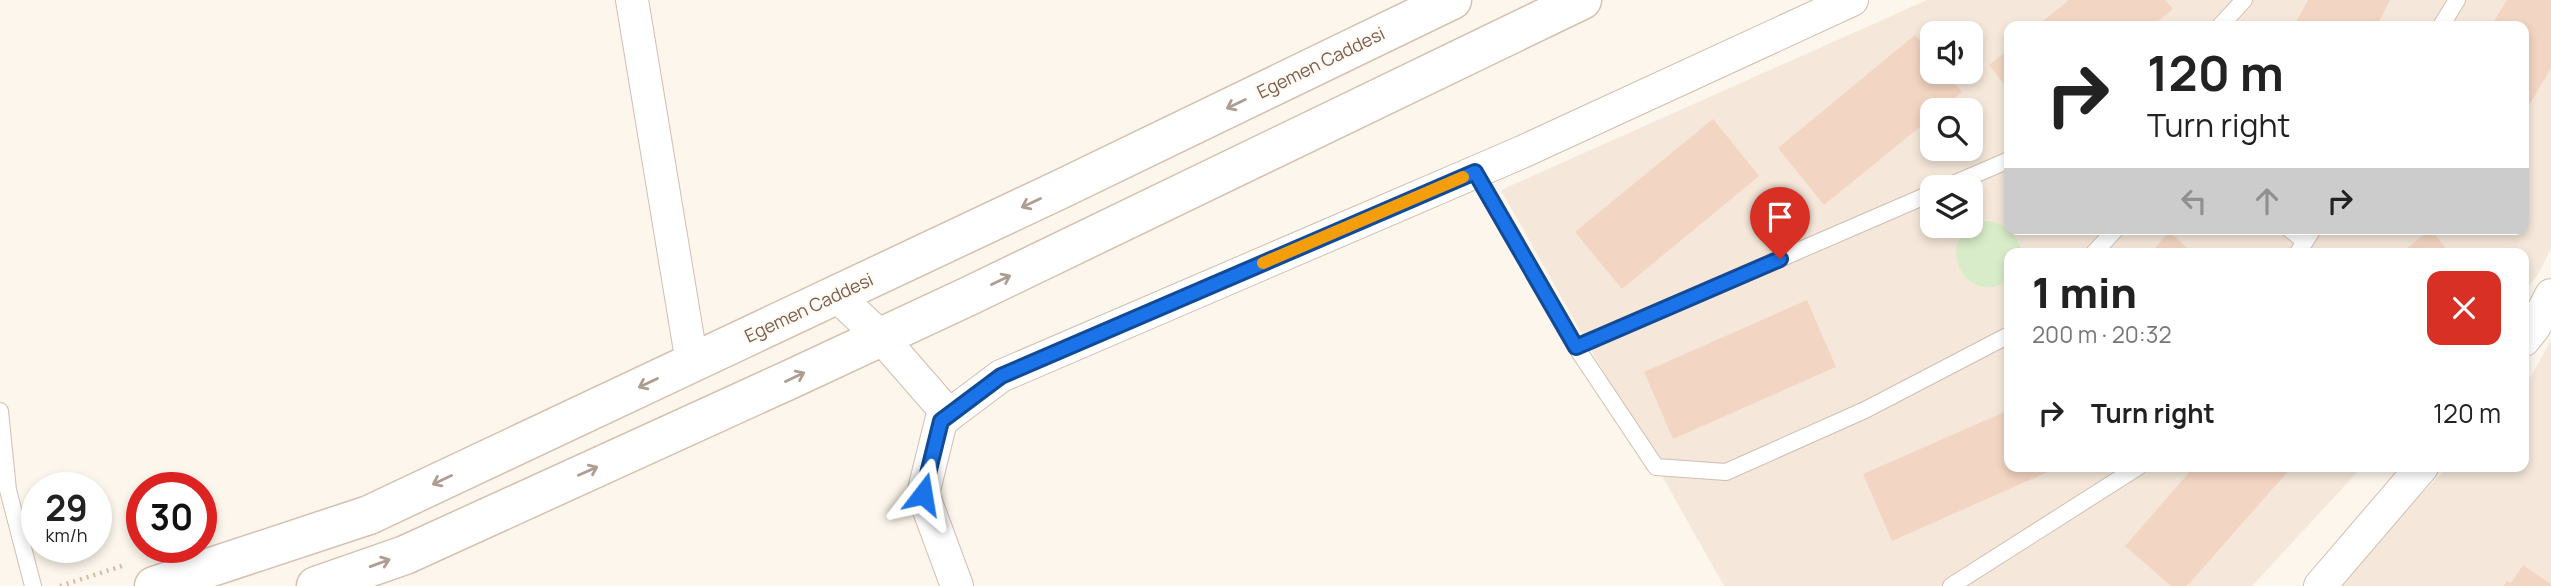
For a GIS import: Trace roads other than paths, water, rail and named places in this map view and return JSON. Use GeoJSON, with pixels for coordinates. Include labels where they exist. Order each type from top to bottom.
{"type":"FeatureCollection","features":[{"type":"Feature","properties":{"kind":"main road","name":"Egemen Caddesi"},"geometry":{"type":"LineString","coordinates":[[154,586],[369,515],[1452,0]]}},
{"type":"Feature","properties":{"kind":"main road"},"geometry":{"type":"LineString","coordinates":[[316,586],[405,555],[881,337],[1582,0]]}},
{"type":"Feature","properties":{"kind":"street"},"geometry":{"type":"LineString","coordinates":[[632,0],[692,363]]}},
{"type":"Feature","properties":{"kind":"street"},"geometry":{"type":"LineString","coordinates":[[957,586],[923,494],[941,421],[1001,376],[1475,172],[1852,0]]}},
{"type":"Feature","properties":{"kind":"street"},"geometry":{"type":"LineString","coordinates":[[836,295],[881,337],[949,415]]}},
{"type":"Feature","properties":{"kind":"street"},"geometry":{"type":"LineString","coordinates":[[2529,334],[2551,295]]}},
{"type":"Feature","properties":{"kind":"street"},"geometry":{"type":"LineString","coordinates":[[2320,586],[2418,472]]}},
{"type":"Feature","properties":{"kind":"lane"},"geometry":{"type":"LineString","coordinates":[[2225,21],[2244,0]]}},
{"type":"Feature","properties":{"kind":"lane"},"geometry":{"type":"LineString","coordinates":[[2444,21],[2457,0]]}},
{"type":"Feature","properties":{"kind":"lane"},"geometry":{"type":"LineString","coordinates":[[1974,175],[2004,162]]}},
{"type":"Feature","properties":{"kind":"lane"},"geometry":{"type":"LineString","coordinates":[[1475,172],[1576,347],[1656,467],[1726,472],[1865,410],[2004,338]]}},
{"type":"Feature","properties":{"kind":"lane"},"geometry":{"type":"LineString","coordinates":[[1576,347],[1920,198]]}},
{"type":"Feature","properties":{"kind":"lane"},"geometry":{"type":"LineString","coordinates":[[2099,248],[2110,235]]}},
{"type":"Feature","properties":{"kind":"lane"},"geometry":{"type":"LineString","coordinates":[[0,411],[8,490],[33,586]]}},
{"type":"Feature","properties":{"kind":"lane"},"geometry":{"type":"LineString","coordinates":[[1951,586],[2130,472]]}}]}
